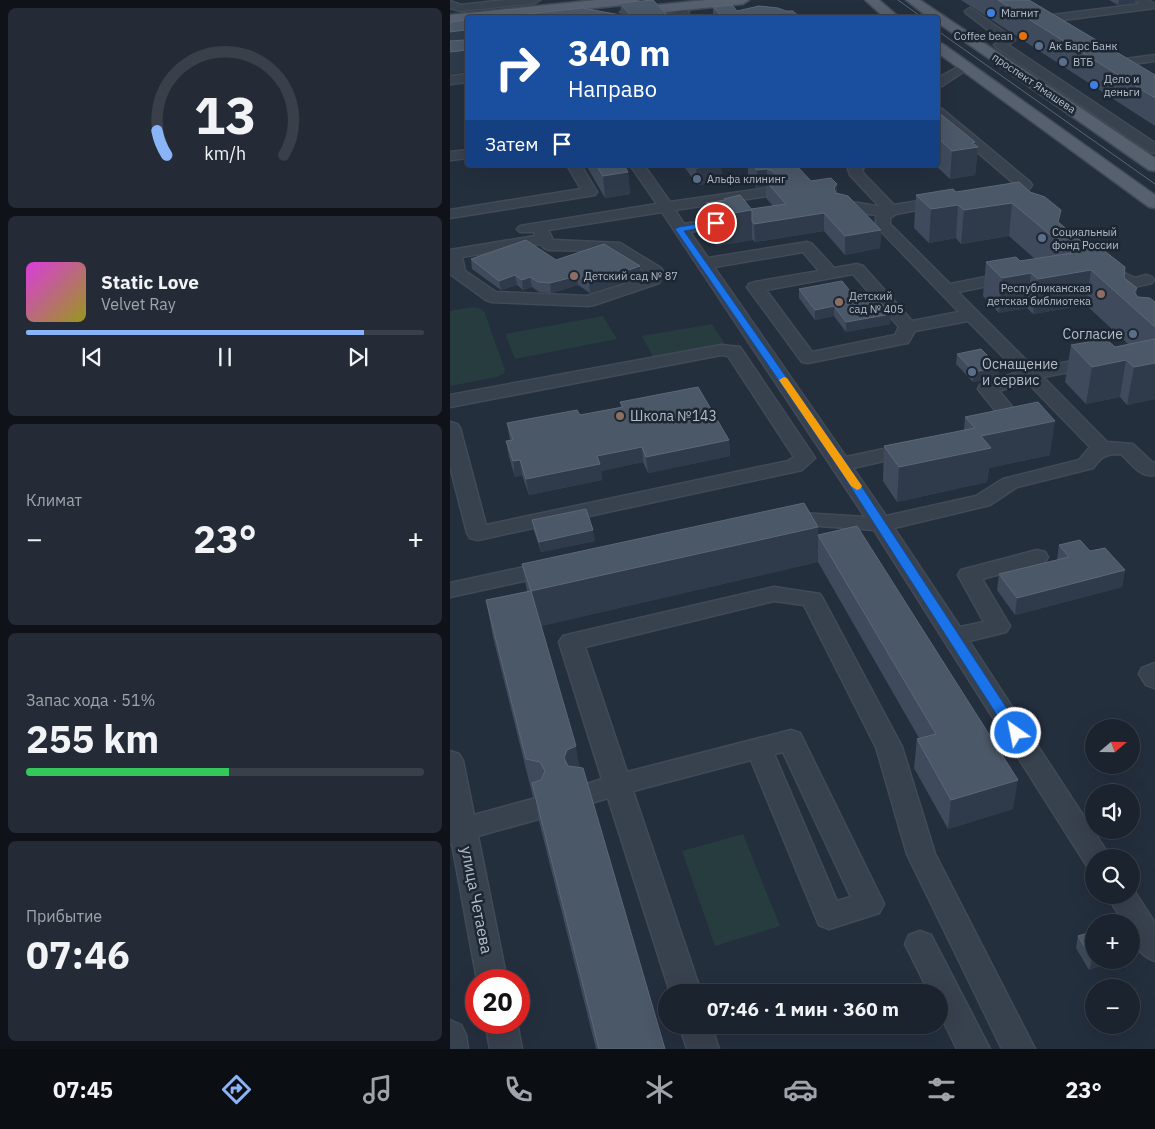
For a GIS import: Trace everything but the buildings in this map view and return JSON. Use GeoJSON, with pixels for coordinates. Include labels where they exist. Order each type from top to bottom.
{"type":"FeatureCollection","features":[{"type":"Feature","properties":{"kind":"main road"},"geometry":{"type":"LineString","coordinates":[[470,15],[582,0]]}},
{"type":"Feature","properties":{"kind":"main road"},"geometry":{"type":"LineString","coordinates":[[489,15],[633,0]]}},
{"type":"Feature","properties":{"kind":"main road"},"geometry":{"type":"LineString","coordinates":[[626,15],[677,12],[742,0]]}},
{"type":"Feature","properties":{"kind":"main road"},"geometry":{"type":"LineString","coordinates":[[872,0],[890,15]]}},
{"type":"Feature","properties":{"kind":"main road","name":"проспект Ямашева"},"geometry":{"type":"LineString","coordinates":[[912,0],[934,15]]}},
{"type":"Feature","properties":{"kind":"main road"},"geometry":{"type":"LineString","coordinates":[[598,15],[677,12]]}},
{"type":"Feature","properties":{"kind":"main road"},"geometry":{"type":"LineString","coordinates":[[450,25],[462,16]]}},
{"type":"Feature","properties":{"kind":"main road"},"geometry":{"type":"LineString","coordinates":[[450,19],[465,17]]}},
{"type":"Feature","properties":{"kind":"main road","name":"проспект Ямашева"},"geometry":{"type":"LineString","coordinates":[[940,19],[1155,166]]}},
{"type":"Feature","properties":{"kind":"main road"},"geometry":{"type":"LineString","coordinates":[[450,30],[465,28]]}},
{"type":"Feature","properties":{"kind":"main road","name":"проспект Ямашева"},"geometry":{"type":"LineString","coordinates":[[940,48],[1155,203]]}},
{"type":"Feature","properties":{"kind":"street"},"geometry":{"type":"LineString","coordinates":[[467,15],[535,0]]}},
{"type":"Feature","properties":{"kind":"street"},"geometry":{"type":"LineString","coordinates":[[1139,0],[1153,7]]}},
{"type":"Feature","properties":{"kind":"street"},"geometry":{"type":"LineString","coordinates":[[450,4],[462,16]]}},
{"type":"Feature","properties":{"kind":"street"},"geometry":{"type":"LineString","coordinates":[[1053,30],[1037,20],[1153,7]]}},
{"type":"Feature","properties":{"kind":"street"},"geometry":{"type":"LineString","coordinates":[[970,11],[1009,40]]}},
{"type":"Feature","properties":{"kind":"street"},"geometry":{"type":"LineString","coordinates":[[978,45],[1009,40]]}},
{"type":"Feature","properties":{"kind":"street"},"geometry":{"type":"LineString","coordinates":[[1009,40],[1000,45],[1155,151]]}},
{"type":"Feature","properties":{"kind":"street"},"geometry":{"type":"LineString","coordinates":[[1125,73],[1106,62],[1155,58]]}},
{"type":"Feature","properties":{"kind":"street"},"geometry":{"type":"LineString","coordinates":[[940,82],[965,66]]}},
{"type":"Feature","properties":{"kind":"street"},"geometry":{"type":"LineString","coordinates":[[450,80],[465,78]]}},
{"type":"Feature","properties":{"kind":"street"},"geometry":{"type":"LineString","coordinates":[[940,114],[1025,185],[1021,190],[982,196]]}},
{"type":"Feature","properties":{"kind":"street"},"geometry":{"type":"LineString","coordinates":[[1139,155],[1155,151]]}},
{"type":"Feature","properties":{"kind":"street"},"geometry":{"type":"LineString","coordinates":[[450,156],[465,154]]}},
{"type":"Feature","properties":{"kind":"street"},"geometry":{"type":"LineString","coordinates":[[450,214],[590,192],[575,167]]}},
{"type":"Feature","properties":{"kind":"street"},"geometry":{"type":"LineString","coordinates":[[637,167],[842,464],[1091,849]]}},
{"type":"Feature","properties":{"kind":"street"},"geometry":{"type":"LineString","coordinates":[[858,167],[855,169],[857,175],[889,211]]}},
{"type":"Feature","properties":{"kind":"street"},"geometry":{"type":"LineString","coordinates":[[685,189],[695,203]]}},
{"type":"Feature","properties":{"kind":"street"},"geometry":{"type":"LineString","coordinates":[[542,233],[549,244],[615,246],[655,272],[654,280],[588,301],[492,297],[458,273],[453,254],[542,233],[664,207],[767,192]]}},
{"type":"Feature","properties":{"kind":"street"},"geometry":{"type":"LineString","coordinates":[[1010,192],[1026,204]]}},
{"type":"Feature","properties":{"kind":"street"},"geometry":{"type":"LineString","coordinates":[[842,207],[852,206],[889,211],[938,206],[954,200]]}},
{"type":"Feature","properties":{"kind":"street"},"geometry":{"type":"LineString","coordinates":[[889,211],[882,217],[884,225],[1031,374],[1038,415]]}},
{"type":"Feature","properties":{"kind":"street"},"geometry":{"type":"LineString","coordinates":[[679,229],[735,220]]}},
{"type":"Feature","properties":{"kind":"street"},"geometry":{"type":"LineString","coordinates":[[450,241],[542,233]]}},
{"type":"Feature","properties":{"kind":"street"},"geometry":{"type":"LineString","coordinates":[[703,264],[808,247],[830,274]]}},
{"type":"Feature","properties":{"kind":"street"},"geometry":{"type":"LineString","coordinates":[[1089,260],[1133,282],[1152,282]]}},
{"type":"Feature","properties":{"kind":"street"},"geometry":{"type":"LineString","coordinates":[[857,269],[908,327],[902,339],[808,358],[755,287],[857,269]]}},
{"type":"Feature","properties":{"kind":"street"},"geometry":{"type":"LineString","coordinates":[[947,289],[1006,278]]}},
{"type":"Feature","properties":{"kind":"street"},"geometry":{"type":"LineString","coordinates":[[908,327],[973,315]]}},
{"type":"Feature","properties":{"kind":"street"},"geometry":{"type":"LineString","coordinates":[[450,401],[721,350],[734,351],[805,458],[795,466],[478,532],[450,428]]}},
{"type":"Feature","properties":{"kind":"street"},"geometry":{"type":"LineString","coordinates":[[1098,362],[1031,374],[987,389],[1102,448],[1126,448],[1153,471]]}},
{"type":"Feature","properties":{"kind":"street"},"geometry":{"type":"LineString","coordinates":[[994,425],[1038,415]]}},
{"type":"Feature","properties":{"kind":"street"},"geometry":{"type":"LineString","coordinates":[[842,464],[924,446],[932,442]]}},
{"type":"Feature","properties":{"kind":"street"},"geometry":{"type":"LineString","coordinates":[[764,522],[783,518],[881,524],[983,501],[1010,482],[1086,464],[1093,454],[1102,448]]}},
{"type":"Feature","properties":{"kind":"street"},"geometry":{"type":"LineString","coordinates":[[954,637],[998,626],[970,575],[1037,558]]}},
{"type":"Feature","properties":{"kind":"street"},"geometry":{"type":"LineString","coordinates":[[450,590],[569,564]]}},
{"type":"Feature","properties":{"kind":"street"},"geometry":{"type":"LineString","coordinates":[[682,984],[571,642],[774,594],[812,599],[889,747],[921,854],[1019,1049]]}},
{"type":"Feature","properties":{"kind":"street"},"geometry":{"type":"LineString","coordinates":[[1155,672],[1150,674],[1155,679]]}},
{"type":"Feature","properties":{"kind":"street"},"geometry":{"type":"LineString","coordinates":[[586,796],[617,785],[759,748],[791,740],[869,904],[829,916],[759,748]]}},
{"type":"Feature","properties":{"kind":"street","name":"улица Четаева"},"geometry":{"type":"LineString","coordinates":[[450,762],[456,831],[489,969]]}},
{"type":"Feature","properties":{"kind":"street"},"geometry":{"type":"LineString","coordinates":[[456,831],[536,809]]}},
{"type":"Feature","properties":{"kind":"street"},"geometry":{"type":"LineString","coordinates":[[1127,904],[1155,948]]}},
{"type":"Feature","properties":{"kind":"street"},"geometry":{"type":"LineString","coordinates":[[920,944],[974,1049]]}},
{"type":"Feature","properties":{"kind":"street"},"geometry":{"type":"LineString","coordinates":[[503,1034],[506,1049]]}},
{"type":"Feature","properties":{"kind":"street"},"geometry":{"type":"LineString","coordinates":[[698,1034],[703,1049]]}},
{"type":"Feature","properties":{"kind":"street"},"geometry":{"type":"LineString","coordinates":[[450,1035],[452,1049]]}},
{"type":"Feature","properties":{"kind":"green space"},"geometry":{"type":"Polygon","coordinates":[[[472,307],[484,311],[505,370],[504,374],[450,386],[450,311],[472,307]]]}},
{"type":"Feature","properties":{"kind":"green space"},"geometry":{"type":"Polygon","coordinates":[[[603,316],[617,339],[515,359],[505,334],[603,316]]]}},
{"type":"Feature","properties":{"kind":"green space"},"geometry":{"type":"Polygon","coordinates":[[[712,324],[725,344],[653,357],[642,336],[712,324]]]}},
{"type":"Feature","properties":{"kind":"green space"},"geometry":{"type":"Polygon","coordinates":[[[743,834],[780,926],[715,946],[682,851],[743,834]]]}},
{"type":"Feature","properties":{"kind":"tram line"},"geometry":{"type":"LineString","coordinates":[[898,0],[919,15]]}},
{"type":"Feature","properties":{"kind":"tram line"},"geometry":{"type":"LineString","coordinates":[[940,32],[1155,184]]}},
{"type":"Feature","properties":{"kind":"slow traffic"},"geometry":{"type":"LineString","coordinates":[[784,380],[857,486]]}},
{"type":"Feature","properties":{"kind":"place","name":"Магнит"},"geometry":{"type":"Point","coordinates":[991,13]}},
{"type":"Feature","properties":{"kind":"place","name":"Coffee bean"},"geometry":{"type":"Point","coordinates":[1023,36]}},
{"type":"Feature","properties":{"kind":"place","name":"Ак Барс Банк"},"geometry":{"type":"Point","coordinates":[1039,46]}},
{"type":"Feature","properties":{"kind":"place","name":"ВТБ"},"geometry":{"type":"Point","coordinates":[1063,62]}},
{"type":"Feature","properties":{"kind":"place","name":"Дело и деньги"},"geometry":{"type":"Point","coordinates":[1094,85]}},
{"type":"Feature","properties":{"kind":"place","name":"Альфа клининг"},"geometry":{"type":"Point","coordinates":[697,179]}},
{"type":"Feature","properties":{"kind":"place","name":"Социальный фонд России"},"geometry":{"type":"Point","coordinates":[1042,238]}},
{"type":"Feature","properties":{"kind":"place","name":"Детский сад № 87"},"geometry":{"type":"Point","coordinates":[574,276]}},
{"type":"Feature","properties":{"kind":"place","name":"Республиканская детская библиотека"},"geometry":{"type":"Point","coordinates":[1101,294]}},
{"type":"Feature","properties":{"kind":"place","name":"Детский сад № 405"},"geometry":{"type":"Point","coordinates":[839,302]}},
{"type":"Feature","properties":{"kind":"place","name":"Согласие"},"geometry":{"type":"Point","coordinates":[1133,334]}},
{"type":"Feature","properties":{"kind":"place","name":"Оснащение и сервис"},"geometry":{"type":"Point","coordinates":[972,372]}},
{"type":"Feature","properties":{"kind":"place","name":"Школа №143"},"geometry":{"type":"Point","coordinates":[620,416]}},
{"type":"Feature","properties":{"kind":"route"},"geometry":{"type":"LineString","coordinates":[[716,223],[679,229],[842,464],[1016,733]]}}]}
